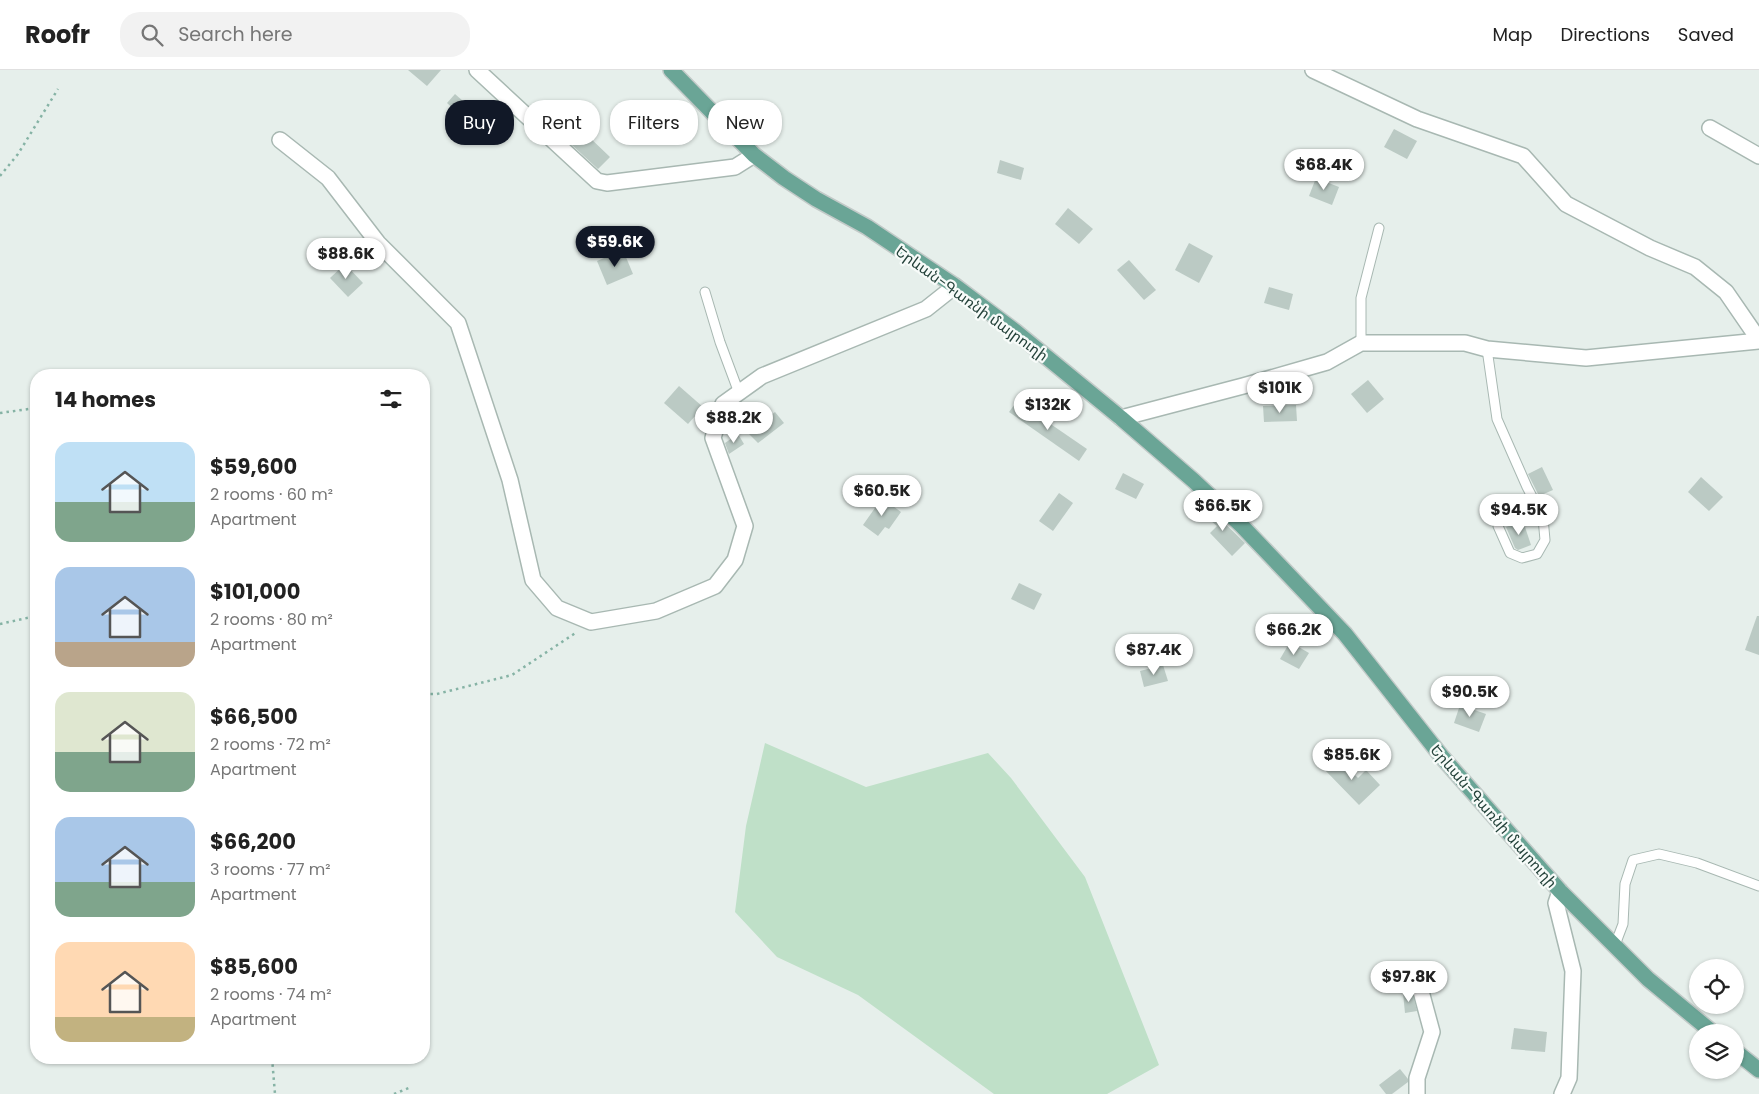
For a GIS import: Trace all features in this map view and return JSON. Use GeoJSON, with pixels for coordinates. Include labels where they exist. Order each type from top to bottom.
{"type":"FeatureCollection","features":[{"type":"Feature","properties":{"kind":"main road","name":"Երևան-Գառնի մայրուղի"},"geometry":{"type":"LineString","coordinates":[[671,70],[754,155],[816,200],[867,227],[955,286],[1016,332],[1194,481],[1235,520],[1339,627],[1442,757],[1560,891],[1648,979],[1702,1024]]}},
{"type":"Feature","properties":{"kind":"main road"},"geometry":{"type":"LineString","coordinates":[[1744,1058],[1759,1070]]}},
{"type":"Feature","properties":{"kind":"street"},"geometry":{"type":"LineString","coordinates":[[477,70],[597,181],[607,183],[735,167],[754,155]]}},
{"type":"Feature","properties":{"kind":"street"},"geometry":{"type":"LineString","coordinates":[[1121,418],[1328,362],[1361,343],[1465,343],[1487,349],[1586,358],[1759,340],[1726,292],[1696,267],[1650,248],[1566,204],[1524,156],[1417,119],[1313,70]]}},
{"type":"Feature","properties":{"kind":"street"},"geometry":{"type":"LineString","coordinates":[[1710,128],[1759,156]]}},
{"type":"Feature","properties":{"kind":"street"},"geometry":{"type":"LineString","coordinates":[[280,140],[328,178],[378,243],[458,323],[510,480],[533,580],[557,608],[591,622],[656,611],[715,586],[736,560],[745,526],[713,438],[723,404],[762,376],[926,309],[955,286]]}},
{"type":"Feature","properties":{"kind":"street"},"geometry":{"type":"LineString","coordinates":[[1560,891],[1556,903],[1573,971],[1569,1078],[1562,1094]]}},
{"type":"Feature","properties":{"kind":"street"},"geometry":{"type":"LineString","coordinates":[[1417,1094],[1417,1078],[1432,1032],[1420,984]]}},
{"type":"Feature","properties":{"kind":"lane"},"geometry":{"type":"LineString","coordinates":[[1361,343],[1360,298],[1379,228]]}},
{"type":"Feature","properties":{"kind":"lane"},"geometry":{"type":"LineString","coordinates":[[705,292],[738,393]]}},
{"type":"Feature","properties":{"kind":"lane"},"geometry":{"type":"LineString","coordinates":[[1487,349],[1497,419],[1527,488],[1543,518],[1544,540],[1537,554],[1522,558],[1510,553],[1498,526]]}},
{"type":"Feature","properties":{"kind":"lane"},"geometry":{"type":"LineString","coordinates":[[1615,946],[1623,924],[1624,884],[1633,860],[1659,854],[1697,863],[1759,886]]}},
{"type":"Feature","properties":{"kind":"path"},"geometry":{"type":"LineString","coordinates":[[0,176],[18,154],[58,88]]}},
{"type":"Feature","properties":{"kind":"path"},"geometry":{"type":"LineString","coordinates":[[0,414],[30,409]]}},
{"type":"Feature","properties":{"kind":"path"},"geometry":{"type":"LineString","coordinates":[[0,624],[30,617]]}},
{"type":"Feature","properties":{"kind":"path"},"geometry":{"type":"LineString","coordinates":[[430,694],[437,694],[512,675],[591,622]]}},
{"type":"Feature","properties":{"kind":"path"},"geometry":{"type":"LineString","coordinates":[[272,1064],[275,1094]]}},
{"type":"Feature","properties":{"kind":"path"},"geometry":{"type":"LineString","coordinates":[[394,1094],[411,1087]]}},
{"type":"Feature","properties":{"kind":"green space"},"geometry":{"type":"Polygon","coordinates":[[[765,743],[866,787],[988,753],[1011,778],[1085,877],[1159,1065],[1107,1094],[994,1094],[858,995],[777,957],[735,912],[746,826],[765,743]]]}},
{"type":"Feature","properties":{"kind":"building"},"geometry":{"type":"Polygon","coordinates":[[[408,70],[441,70],[427,86],[408,70]]]}},
{"type":"Feature","properties":{"kind":"building"},"geometry":{"type":"Polygon","coordinates":[[[455,94],[462,100],[450,100],[455,94]]]}},
{"type":"Feature","properties":{"kind":"building"},"geometry":{"type":"Polygon","coordinates":[[[1394,129],[1417,141],[1407,159],[1384,147],[1394,129]]]}},
{"type":"Feature","properties":{"kind":"building"},"geometry":{"type":"Polygon","coordinates":[[[572,145],[597,145],[610,157],[598,169],[572,145]]]}},
{"type":"Feature","properties":{"kind":"building"},"geometry":{"type":"Polygon","coordinates":[[[1000,160],[1024,168],[1021,180],[997,173],[1000,160]]]}},
{"type":"Feature","properties":{"kind":"building"},"geometry":{"type":"Polygon","coordinates":[[[1316,178],[1339,187],[1332,205],[1309,196],[1316,178]]]}},
{"type":"Feature","properties":{"kind":"building"},"geometry":{"type":"Polygon","coordinates":[[[1068,208],[1093,229],[1079,244],[1055,224],[1068,208]]]}},
{"type":"Feature","properties":{"kind":"building"},"geometry":{"type":"Polygon","coordinates":[[[1189,243],[1213,256],[1199,283],[1175,270],[1189,243]]]}},
{"type":"Feature","properties":{"kind":"building"},"geometry":{"type":"Polygon","coordinates":[[[623,250],[633,274],[607,285],[597,261],[623,250]]]}},
{"type":"Feature","properties":{"kind":"building"},"geometry":{"type":"Polygon","coordinates":[[[1129,260],[1156,290],[1144,300],[1117,270],[1129,260]]]}},
{"type":"Feature","properties":{"kind":"building"},"geometry":{"type":"Polygon","coordinates":[[[345,264],[363,283],[348,297],[330,278],[345,264]]]}},
{"type":"Feature","properties":{"kind":"building"},"geometry":{"type":"Polygon","coordinates":[[[1269,287],[1293,294],[1289,310],[1264,303],[1269,287]]]}},
{"type":"Feature","properties":{"kind":"building"},"geometry":{"type":"Polygon","coordinates":[[[1368,380],[1384,399],[1367,413],[1351,394],[1368,380]]]}},
{"type":"Feature","properties":{"kind":"building"},"geometry":{"type":"Polygon","coordinates":[[[679,386],[703,407],[688,424],[664,403],[679,386]]]}},
{"type":"Feature","properties":{"kind":"building"},"geometry":{"type":"Polygon","coordinates":[[[1017,401],[1087,449],[1079,461],[1009,412],[1017,401]]]}},
{"type":"Feature","properties":{"kind":"building"},"geometry":{"type":"Polygon","coordinates":[[[1296,405],[1297,421],[1264,422],[1263,406],[1296,405]]]}},
{"type":"Feature","properties":{"kind":"building"},"geometry":{"type":"Polygon","coordinates":[[[775,412],[784,423],[758,443],[748,433],[775,412]]]}},
{"type":"Feature","properties":{"kind":"building"},"geometry":{"type":"Polygon","coordinates":[[[738,434],[744,444],[729,454],[725,443],[738,434]]]}},
{"type":"Feature","properties":{"kind":"building"},"geometry":{"type":"Polygon","coordinates":[[[1542,467],[1553,490],[1539,496],[1528,474],[1542,467]]]}},
{"type":"Feature","properties":{"kind":"building"},"geometry":{"type":"Polygon","coordinates":[[[1123,473],[1144,484],[1136,499],[1115,489],[1123,473]]]}},
{"type":"Feature","properties":{"kind":"building"},"geometry":{"type":"Polygon","coordinates":[[[1701,477],[1723,497],[1709,511],[1688,492],[1701,477]]]}},
{"type":"Feature","properties":{"kind":"building"},"geometry":{"type":"Polygon","coordinates":[[[1059,493],[1073,503],[1053,531],[1039,521],[1059,493]]]}},
{"type":"Feature","properties":{"kind":"building"},"geometry":{"type":"Polygon","coordinates":[[[882,498],[901,512],[889,529],[885,527],[878,536],[863,525],[882,498]]]}},
{"type":"Feature","properties":{"kind":"building"},"geometry":{"type":"Polygon","coordinates":[[[1204,503],[1245,543],[1232,556],[1210,533],[1217,526],[1198,510],[1204,503]]]}},
{"type":"Feature","properties":{"kind":"building"},"geometry":{"type":"Polygon","coordinates":[[[1523,521],[1531,545],[1518,550],[1515,548],[1506,527],[1523,521]]]}},
{"type":"Feature","properties":{"kind":"building"},"geometry":{"type":"Polygon","coordinates":[[[1019,583],[1042,594],[1034,610],[1011,599],[1019,583]]]}},
{"type":"Feature","properties":{"kind":"building"},"geometry":{"type":"Polygon","coordinates":[[[1757,616],[1759,616],[1759,655],[1745,650],[1757,616]]]}},
{"type":"Feature","properties":{"kind":"building"},"geometry":{"type":"Polygon","coordinates":[[[1290,642],[1309,653],[1299,669],[1280,659],[1290,642]]]}},
{"type":"Feature","properties":{"kind":"building"},"geometry":{"type":"Polygon","coordinates":[[[1163,665],[1168,681],[1144,687],[1140,671],[1163,665]]]}},
{"type":"Feature","properties":{"kind":"building"},"geometry":{"type":"Polygon","coordinates":[[[1460,705],[1486,714],[1479,732],[1454,723],[1460,705]]]}},
{"type":"Feature","properties":{"kind":"building"},"geometry":{"type":"Polygon","coordinates":[[[1336,756],[1358,778],[1366,770],[1380,785],[1359,805],[1323,768],[1336,756]]]}},
{"type":"Feature","properties":{"kind":"building"},"geometry":{"type":"Polygon","coordinates":[[[1412,992],[1417,1011],[1405,1013],[1403,993],[1412,992]]]}},
{"type":"Feature","properties":{"kind":"building"},"geometry":{"type":"Polygon","coordinates":[[[1514,1028],[1547,1032],[1545,1052],[1511,1049],[1514,1028]]]}},
{"type":"Feature","properties":{"kind":"building"},"geometry":{"type":"Polygon","coordinates":[[[1400,1069],[1408,1079],[1408,1082],[1392,1094],[1386,1094],[1379,1085],[1400,1069]]]}}]}
